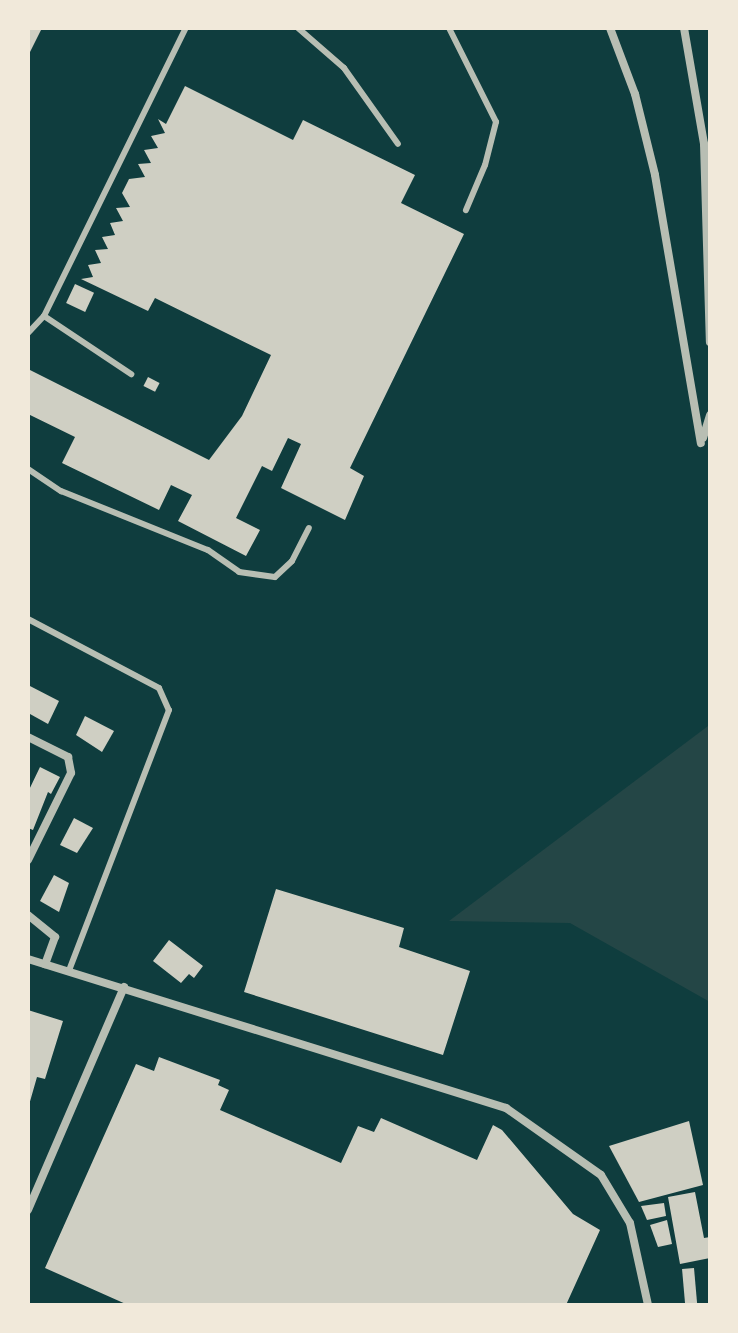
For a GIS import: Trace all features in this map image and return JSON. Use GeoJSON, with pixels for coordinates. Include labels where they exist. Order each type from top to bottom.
{"type":"FeatureCollection","features":[{"type":"Feature","properties":{"kind":"street"},"geometry":{"type":"LineString","coordinates":[[610,28],[635,94],[655,175],[701,443],[710,415]]}},
{"type":"Feature","properties":{"kind":"street"},"geometry":{"type":"LineString","coordinates":[[684,28],[704,144],[710,342]]}},
{"type":"Feature","properties":{"kind":"street"},"geometry":{"type":"LineString","coordinates":[[28,737],[68,757],[71,773],[28,860]]}},
{"type":"Feature","properties":{"kind":"street"},"geometry":{"type":"LineString","coordinates":[[28,915],[55,937],[45,964]]}},
{"type":"Feature","properties":{"kind":"street"},"geometry":{"type":"LineString","coordinates":[[28,959],[506,1108],[601,1175],[630,1223],[648,1305]]}},
{"type":"Feature","properties":{"kind":"street"},"geometry":{"type":"LineString","coordinates":[[28,1210],[124,987]]}},
{"type":"Feature","properties":{"kind":"lane"},"geometry":{"type":"LineString","coordinates":[[28,333],[44,316],[186,28]]}},
{"type":"Feature","properties":{"kind":"lane"},"geometry":{"type":"LineString","coordinates":[[298,28],[344,68],[398,144]]}},
{"type":"Feature","properties":{"kind":"lane"},"geometry":{"type":"LineString","coordinates":[[449,28],[496,122],[485,165],[466,210]]}},
{"type":"Feature","properties":{"kind":"lane"},"geometry":{"type":"LineString","coordinates":[[44,316],[131,374]]}},
{"type":"Feature","properties":{"kind":"lane"},"geometry":{"type":"LineString","coordinates":[[28,469],[61,491],[208,550],[239,572],[275,577],[292,561],[309,528]]}},
{"type":"Feature","properties":{"kind":"lane"},"geometry":{"type":"LineString","coordinates":[[28,619],[159,688],[169,710],[69,971]]}},
{"type":"Feature","properties":{"kind":"shaded area"},"geometry":{"type":"Polygon","coordinates":[[[710,709],[710,1002],[570,923],[449,921],[708,726],[710,709]]]}},
{"type":"Feature","properties":{"kind":"building"},"geometry":{"type":"Polygon","coordinates":[[[28,28],[42,28],[28,56],[28,28]]]}},
{"type":"Feature","properties":{"kind":"building"},"geometry":{"type":"Polygon","coordinates":[[[185,86],[293,140],[303,120],[415,175],[401,203],[464,234],[350,468],[364,476],[345,520],[281,488],[301,444],[288,438],[272,471],[262,466],[236,518],[260,530],[246,556],[178,521],[192,495],[171,485],[159,510],[62,463],[75,437],[28,414],[28,369],[209,460],[242,416],[271,355],[155,298],[148,311],[81,279],[93,277],[88,265],[101,263],[95,250],[108,249],[102,237],[115,235],[110,223],[123,221],[116,208],[130,207],[122,193],[129,179],[145,177],[138,164],[151,163],[144,150],[158,148],[151,136],[165,133],[158,119],[166,124],[185,86]]]}},
{"type":"Feature","properties":{"kind":"building"},"geometry":{"type":"Polygon","coordinates":[[[75,284],[94,293],[85,312],[66,303],[75,284]]]}},
{"type":"Feature","properties":{"kind":"building"},"geometry":{"type":"Polygon","coordinates":[[[148,377],[160,383],[155,392],[143,386],[148,377]]]}},
{"type":"Feature","properties":{"kind":"building"},"geometry":{"type":"Polygon","coordinates":[[[28,685],[59,701],[48,724],[30,714],[28,685]]]}},
{"type":"Feature","properties":{"kind":"building"},"geometry":{"type":"Polygon","coordinates":[[[85,716],[114,731],[102,752],[76,735],[85,716]]]}},
{"type":"Feature","properties":{"kind":"building"},"geometry":{"type":"Polygon","coordinates":[[[40,767],[60,777],[51,794],[48,792],[33,830],[28,828],[28,792],[40,767]]]}},
{"type":"Feature","properties":{"kind":"building"},"geometry":{"type":"Polygon","coordinates":[[[74,818],[93,828],[77,853],[60,845],[74,818]]]}},
{"type":"Feature","properties":{"kind":"building"},"geometry":{"type":"Polygon","coordinates":[[[54,875],[69,883],[59,912],[40,901],[54,875]]]}},
{"type":"Feature","properties":{"kind":"building"},"geometry":{"type":"Polygon","coordinates":[[[276,889],[404,928],[399,947],[470,971],[443,1055],[244,992],[276,889]]]}},
{"type":"Feature","properties":{"kind":"building"},"geometry":{"type":"Polygon","coordinates":[[[169,940],[203,966],[194,978],[189,974],[181,983],[153,961],[169,940]]]}},
{"type":"Feature","properties":{"kind":"building"},"geometry":{"type":"Polygon","coordinates":[[[28,1010],[63,1021],[45,1079],[37,1077],[29,1105],[28,1010]]]}},
{"type":"Feature","properties":{"kind":"building"},"geometry":{"type":"Polygon","coordinates":[[[159,1057],[220,1080],[218,1085],[229,1090],[220,1110],[341,1163],[358,1126],[374,1132],[381,1118],[477,1160],[493,1125],[502,1130],[573,1214],[600,1230],[566,1305],[128,1305],[45,1268],[136,1064],[154,1071],[159,1057]]]}},
{"type":"Feature","properties":{"kind":"building"},"geometry":{"type":"Polygon","coordinates":[[[689,1121],[703,1185],[639,1202],[609,1146],[689,1121]]]}},
{"type":"Feature","properties":{"kind":"building"},"geometry":{"type":"Polygon","coordinates":[[[695,1192],[704,1238],[710,1237],[710,1258],[680,1264],[668,1197],[695,1192]]]}},
{"type":"Feature","properties":{"kind":"building"},"geometry":{"type":"Polygon","coordinates":[[[664,1203],[666,1216],[647,1220],[641,1206],[664,1203]]]}},
{"type":"Feature","properties":{"kind":"building"},"geometry":{"type":"Polygon","coordinates":[[[667,1220],[672,1244],[658,1247],[650,1225],[667,1220]]]}},
{"type":"Feature","properties":{"kind":"building"},"geometry":{"type":"Polygon","coordinates":[[[694,1268],[697,1305],[685,1305],[682,1269],[694,1268]]]}}]}
